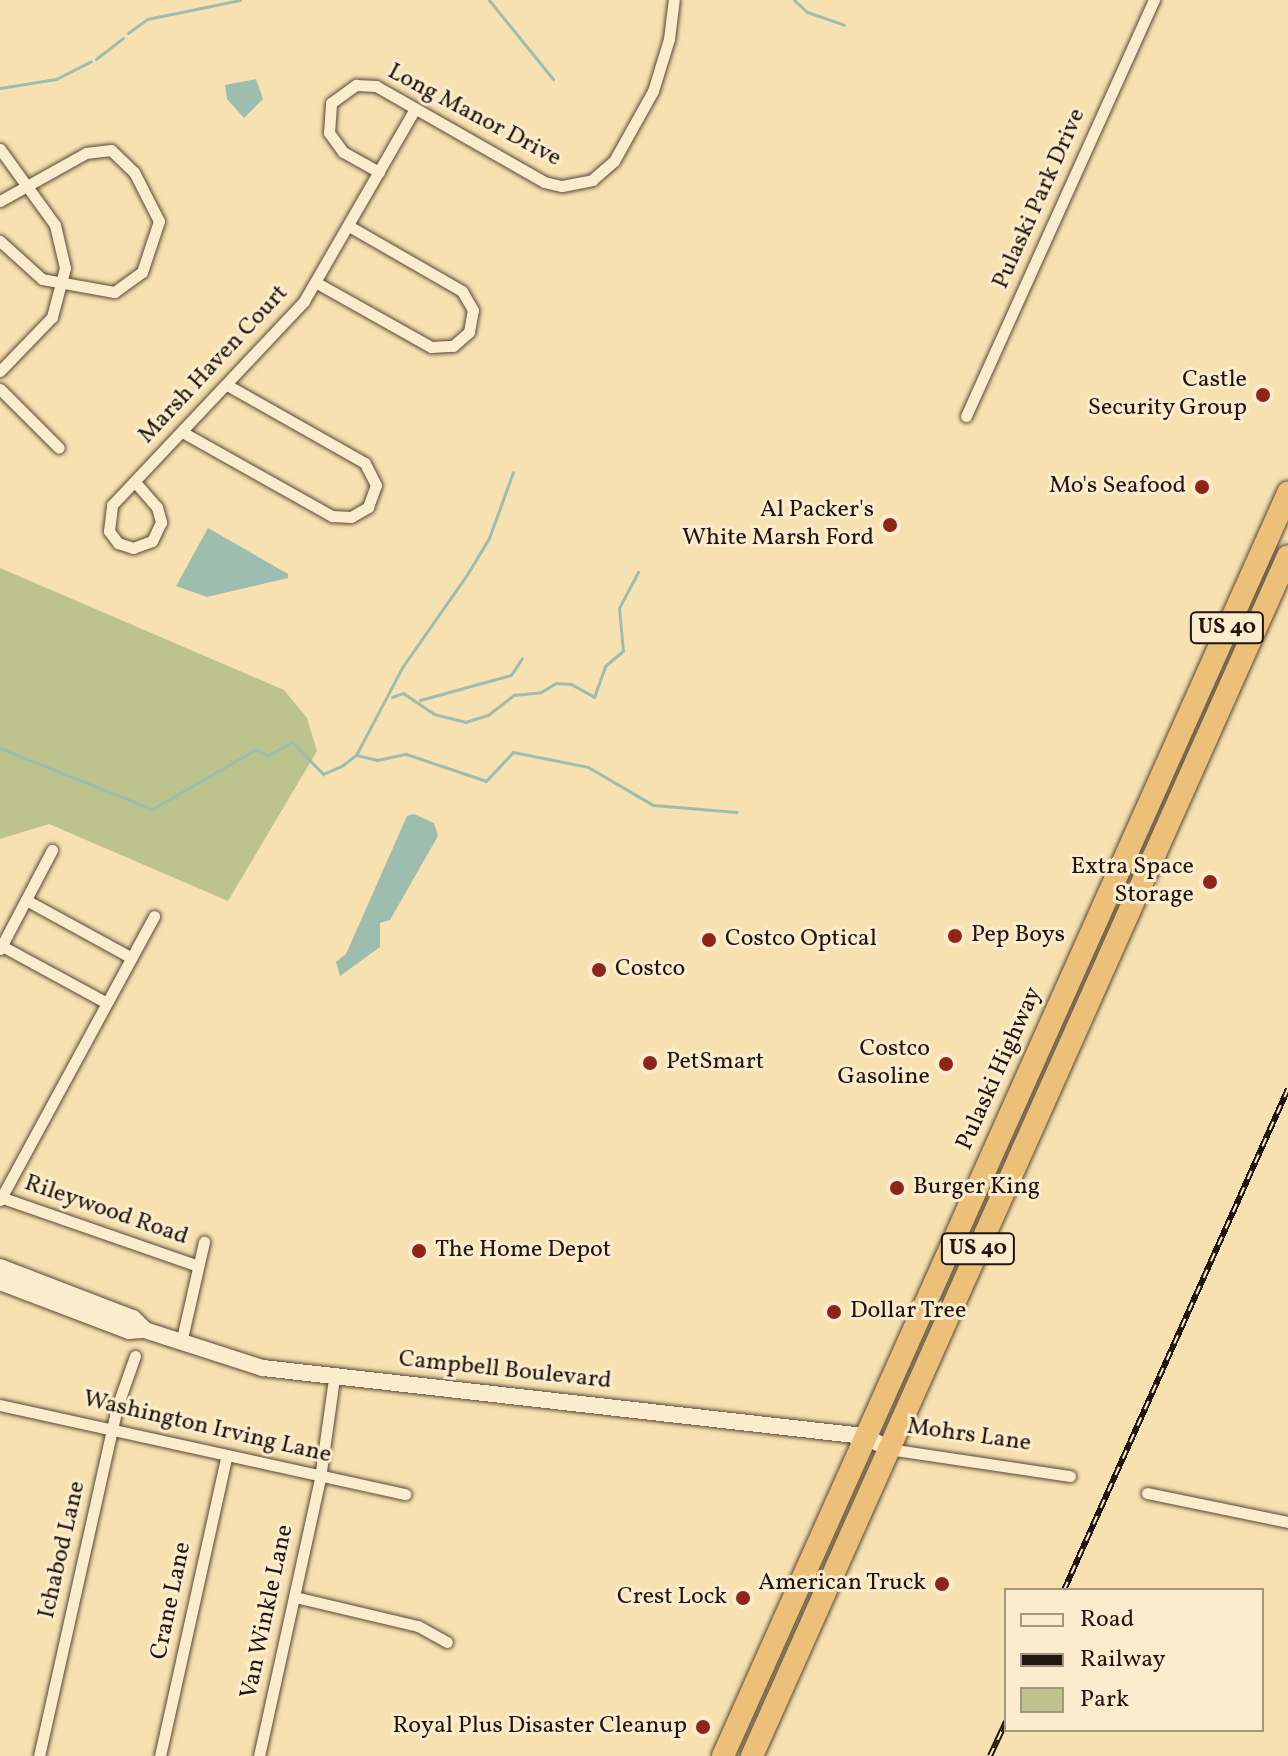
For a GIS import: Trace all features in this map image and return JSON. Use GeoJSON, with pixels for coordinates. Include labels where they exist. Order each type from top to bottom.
{"type":"FeatureCollection","features":[{"type":"Feature","properties":{"kind":"highway","name":"Pulaski Highway"},"geometry":{"type":"LineString","coordinates":[[723,1756],[1288,493]]}},
{"type":"Feature","properties":{"kind":"highway","name":"US 40"},"geometry":{"type":"LineString","coordinates":[[752,1756],[1288,556]]}},
{"type":"Feature","properties":{"kind":"street","name":"Long Manor Drive"},"geometry":{"type":"LineString","coordinates":[[379,172],[333,142],[327,123],[331,103],[346,89],[366,84],[544,182],[562,186],[592,180],[614,161],[653,91],[665,58],[674,0]]}},
{"type":"Feature","properties":{"kind":"street","name":"Pulaski Park Drive"},"geometry":{"type":"LineString","coordinates":[[966,416],[1154,0]]}},
{"type":"Feature","properties":{"kind":"street","name":"Marsh Haven Court"},"geometry":{"type":"LineString","coordinates":[[135,482],[157,507],[161,522],[152,541],[133,548],[114,540],[107,520],[112,505],[135,482],[184,433],[317,283],[415,109]]}},
{"type":"Feature","properties":{"kind":"street"},"geometry":{"type":"LineString","coordinates":[[0,149],[29,184],[61,238],[62,284],[40,333],[0,371]]}},
{"type":"Feature","properties":{"kind":"street"},"geometry":{"type":"LineString","coordinates":[[0,201],[86,153],[111,150],[126,161],[157,211],[156,242],[133,282],[105,293],[62,284],[33,273],[0,241]]}},
{"type":"Feature","properties":{"kind":"street"},"geometry":{"type":"LineString","coordinates":[[317,283],[431,347],[453,346],[469,332],[473,310],[462,291],[349,226]]}},
{"type":"Feature","properties":{"kind":"street"},"geometry":{"type":"LineString","coordinates":[[184,433],[332,516],[351,517],[368,507],[376,485],[365,463],[227,385]]}},
{"type":"Feature","properties":{"kind":"street"},"geometry":{"type":"LineString","coordinates":[[0,389],[59,448]]}},
{"type":"Feature","properties":{"kind":"street"},"geometry":{"type":"LineString","coordinates":[[52,850],[1,948],[105,1002]]}},
{"type":"Feature","properties":{"kind":"street"},"geometry":{"type":"LineString","coordinates":[[26,900],[130,957]]}},
{"type":"Feature","properties":{"kind":"street"},"geometry":{"type":"LineString","coordinates":[[0,1198],[154,916]]}},
{"type":"Feature","properties":{"kind":"street","name":"Rileywood Road"},"geometry":{"type":"LineString","coordinates":[[0,1198],[198,1266]]}},
{"type":"Feature","properties":{"kind":"street","name":"Rileywood Road"},"geometry":{"type":"LineString","coordinates":[[181,1343],[204,1242]]}},
{"type":"Feature","properties":{"kind":"street","name":"Campbell Boulevard"},"geometry":{"type":"LineString","coordinates":[[0,1267],[133,1318],[145,1330]]}},
{"type":"Feature","properties":{"kind":"street","name":"Campbell Boulevard"},"geometry":{"type":"LineString","coordinates":[[0,1282],[129,1331],[145,1330],[263,1368],[864,1436]]}},
{"type":"Feature","properties":{"kind":"street","name":"Ichabod Lane"},"geometry":{"type":"LineString","coordinates":[[39,1756],[112,1428],[135,1356]]}},
{"type":"Feature","properties":{"kind":"street","name":"Van Winkle Lane"},"geometry":{"type":"LineString","coordinates":[[259,1756],[320,1478],[334,1378]]}},
{"type":"Feature","properties":{"kind":"street","name":"Washington Irving Lane"},"geometry":{"type":"LineString","coordinates":[[0,1405],[112,1428],[320,1478],[405,1494]]}},
{"type":"Feature","properties":{"kind":"street","name":"Mohrs Lane"},"geometry":{"type":"LineString","coordinates":[[864,1436],[889,1449],[1070,1476]]}},
{"type":"Feature","properties":{"kind":"street","name":"Crane Lane"},"geometry":{"type":"LineString","coordinates":[[160,1756],[227,1455]]}},
{"type":"Feature","properties":{"kind":"street"},"geometry":{"type":"LineString","coordinates":[[1147,1493],[1288,1522]]}},
{"type":"Feature","properties":{"kind":"street"},"geometry":{"type":"LineString","coordinates":[[295,1597],[418,1626],[447,1642]]}},
{"type":"Feature","properties":{"kind":"green space"},"geometry":{"type":"Polygon","coordinates":[[[0,568],[284,690],[307,718],[317,751],[228,901],[49,824],[0,839],[0,568]]]}},
{"type":"Feature","properties":{"kind":"shaded area"},"geometry":{"type":"Polygon","coordinates":[[[256,79],[263,99],[244,118],[227,99],[225,85],[256,79]]]}},
{"type":"Feature","properties":{"kind":"shaded area"},"geometry":{"type":"Polygon","coordinates":[[[208,528],[288,574],[288,578],[207,597],[176,586],[208,528]]]}},
{"type":"Feature","properties":{"kind":"shaded area"},"geometry":{"type":"Polygon","coordinates":[[[414,814],[434,823],[438,836],[390,920],[380,923],[380,947],[340,976],[336,962],[346,954],[407,816],[414,814]]]}},
{"type":"Feature","properties":{"kind":"waterway"},"geometry":{"type":"LineString","coordinates":[[128,33],[147,19],[240,0]]}},
{"type":"Feature","properties":{"kind":"waterway"},"geometry":{"type":"LineString","coordinates":[[489,0],[553,79]]}},
{"type":"Feature","properties":{"kind":"waterway"},"geometry":{"type":"LineString","coordinates":[[794,0],[807,12],[844,25]]}},
{"type":"Feature","properties":{"kind":"waterway"},"geometry":{"type":"LineString","coordinates":[[96,59],[123,38]]}},
{"type":"Feature","properties":{"kind":"waterway"},"geometry":{"type":"LineString","coordinates":[[0,88],[56,79],[91,61]]}},
{"type":"Feature","properties":{"kind":"waterway"},"geometry":{"type":"LineString","coordinates":[[0,748],[152,809],[255,750],[268,755],[292,742],[323,774],[343,765],[356,755],[403,666],[489,538],[513,472]]}},
{"type":"Feature","properties":{"kind":"waterway"},"geometry":{"type":"LineString","coordinates":[[392,697],[403,693],[434,714],[465,722],[488,715],[514,695],[541,692],[556,683],[571,684],[594,697],[605,666],[623,651],[619,608],[638,572]]}},
{"type":"Feature","properties":{"kind":"waterway"},"geometry":{"type":"LineString","coordinates":[[420,700],[511,675],[522,658]]}},
{"type":"Feature","properties":{"kind":"waterway"},"geometry":{"type":"LineString","coordinates":[[356,755],[377,760],[406,754],[486,781],[513,752],[588,767],[653,805],[737,812]]}},
{"type":"Feature","properties":{"kind":"railway"},"geometry":{"type":"LineString","coordinates":[[1065,1588],[1288,1089]]}},
{"type":"Feature","properties":{"kind":"railway"},"geometry":{"type":"LineString","coordinates":[[990,1756],[1004,1725]]}},
{"type":"Feature","properties":{"kind":"place","name":"Castle Security Group"},"geometry":{"type":"Point","coordinates":[1263,395]}},
{"type":"Feature","properties":{"kind":"place","name":"Mo's Seafood"},"geometry":{"type":"Point","coordinates":[1202,487]}},
{"type":"Feature","properties":{"kind":"place","name":"Al Packer's White Marsh Ford"},"geometry":{"type":"Point","coordinates":[890,525]}},
{"type":"Feature","properties":{"kind":"place","name":"Extra Space Storage"},"geometry":{"type":"Point","coordinates":[1210,882]}},
{"type":"Feature","properties":{"kind":"place","name":"Pep Boys"},"geometry":{"type":"Point","coordinates":[955,936]}},
{"type":"Feature","properties":{"kind":"place","name":"Costco Optical"},"geometry":{"type":"Point","coordinates":[709,940]}},
{"type":"Feature","properties":{"kind":"place","name":"Costco"},"geometry":{"type":"Point","coordinates":[599,970]}},
{"type":"Feature","properties":{"kind":"place","name":"PetSmart"},"geometry":{"type":"Point","coordinates":[650,1063]}},
{"type":"Feature","properties":{"kind":"place","name":"Costco Gasoline"},"geometry":{"type":"Point","coordinates":[946,1064]}},
{"type":"Feature","properties":{"kind":"place","name":"Burger King"},"geometry":{"type":"Point","coordinates":[897,1188]}},
{"type":"Feature","properties":{"kind":"place","name":"The Home Depot"},"geometry":{"type":"Point","coordinates":[419,1251]}},
{"type":"Feature","properties":{"kind":"place","name":"Dollar Tree"},"geometry":{"type":"Point","coordinates":[834,1312]}},
{"type":"Feature","properties":{"kind":"place","name":"American Truck"},"geometry":{"type":"Point","coordinates":[942,1584]}},
{"type":"Feature","properties":{"kind":"place","name":"Crest Lock"},"geometry":{"type":"Point","coordinates":[743,1598]}},
{"type":"Feature","properties":{"kind":"place","name":"Royal Plus Disaster Cleanup"},"geometry":{"type":"Point","coordinates":[703,1727]}}]}
